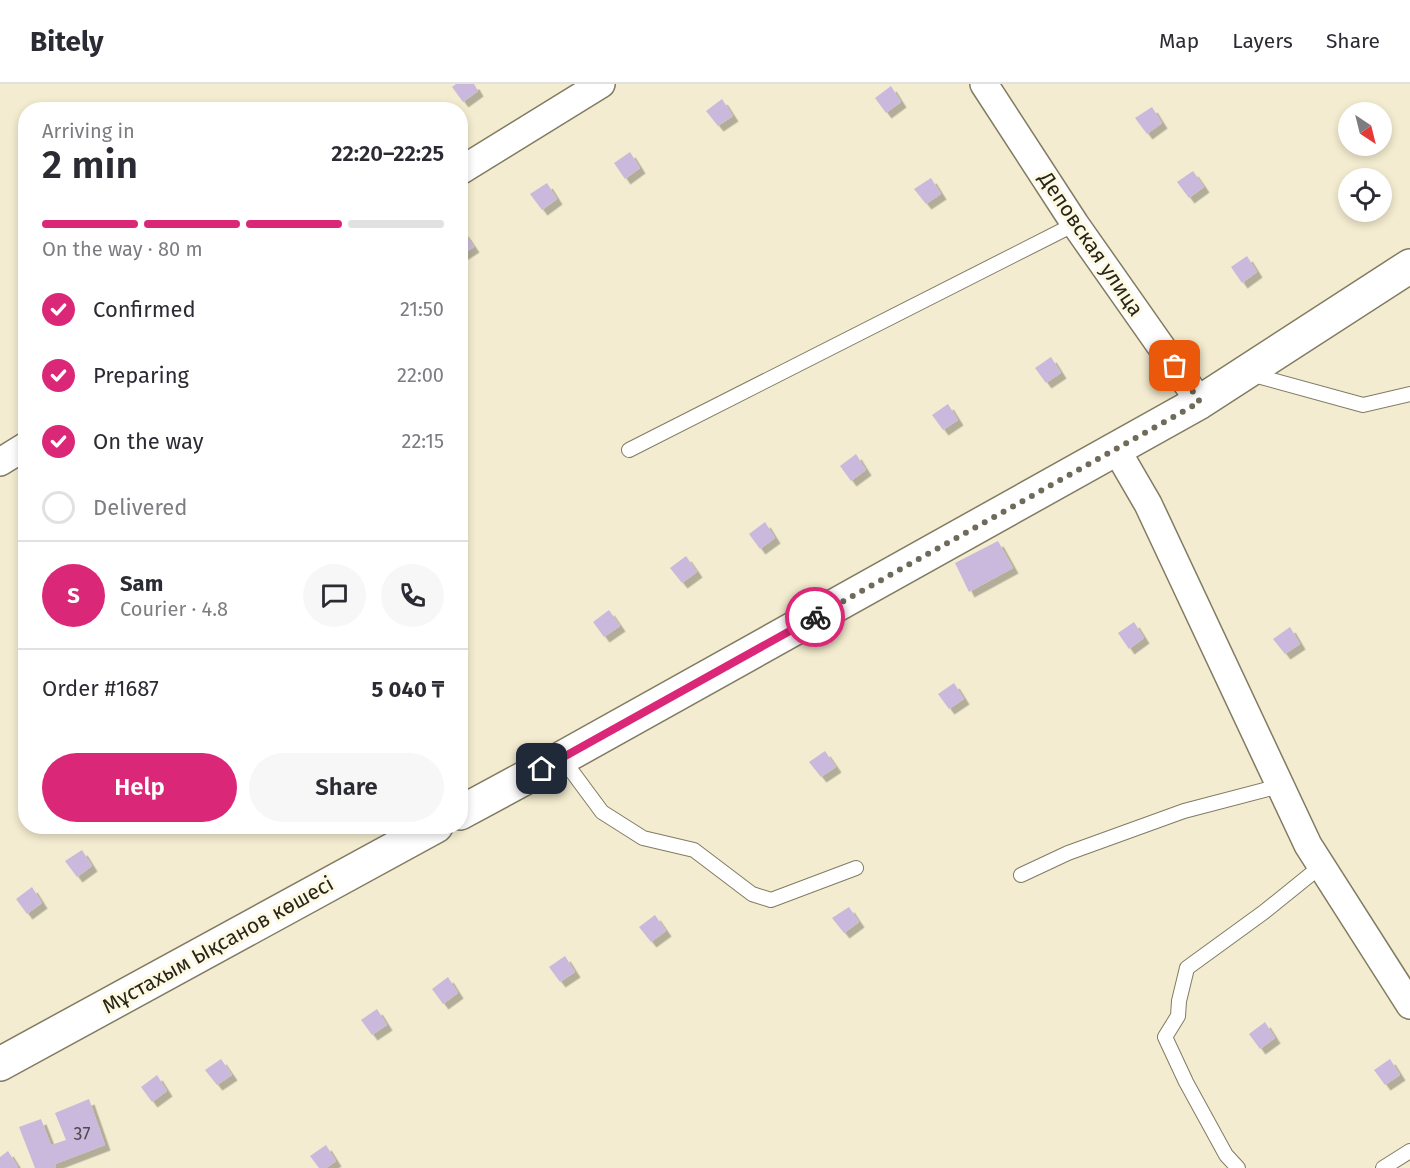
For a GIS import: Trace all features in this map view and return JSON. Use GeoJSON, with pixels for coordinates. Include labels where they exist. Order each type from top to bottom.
{"type":"FeatureCollection","features":[{"type":"Feature","properties":{"kind":"main road"},"geometry":{"type":"LineString","coordinates":[[468,809],[1200,402],[1410,266]]}},
{"type":"Feature","properties":{"kind":"main road","name":"Мұстахым Ықсанов көшесі"},"geometry":{"type":"LineString","coordinates":[[0,1064],[421,834]]}},
{"type":"Feature","properties":{"kind":"street"},"geometry":{"type":"LineString","coordinates":[[468,166],[601,84]]}},
{"type":"Feature","properties":{"kind":"street","name":"Деповская улица"},"geometry":{"type":"LineString","coordinates":[[984,84],[1075,224],[1200,402]]}},
{"type":"Feature","properties":{"kind":"street"},"geometry":{"type":"LineString","coordinates":[[1116,449],[1148,504],[1308,845],[1410,1005]]}},
{"type":"Feature","properties":{"kind":"street"},"geometry":{"type":"LineString","coordinates":[[0,462],[18,451]]}},
{"type":"Feature","properties":{"kind":"lane"},"geometry":{"type":"LineString","coordinates":[[629,450],[1075,224]]}},
{"type":"Feature","properties":{"kind":"lane"},"geometry":{"type":"LineString","coordinates":[[1245,373],[1363,405],[1410,394]]}},
{"type":"Feature","properties":{"kind":"lane"},"geometry":{"type":"LineString","coordinates":[[562,758],[602,812],[643,838],[694,850],[752,894],[771,900],[856,868]]}},
{"type":"Feature","properties":{"kind":"lane"},"geometry":{"type":"LineString","coordinates":[[1021,875],[1068,853],[1184,811],[1280,786]]}},
{"type":"Feature","properties":{"kind":"lane"},"geometry":{"type":"LineString","coordinates":[[1238,1168],[1226,1155],[1186,1082],[1165,1037],[1178,1016],[1187,968],[1264,912],[1321,866]]}},
{"type":"Feature","properties":{"kind":"lane"},"geometry":{"type":"LineString","coordinates":[[1383,1168],[1410,1151]]}},
{"type":"Feature","properties":{"kind":"building"},"geometry":{"type":"Polygon","coordinates":[[[456,84],[474,84],[478,91],[463,102],[452,87],[456,84]]]}},
{"type":"Feature","properties":{"kind":"building"},"geometry":{"type":"Polygon","coordinates":[[[891,86],[901,102],[886,113],[875,98],[891,86]]]}},
{"type":"Feature","properties":{"kind":"building"},"geometry":{"type":"Polygon","coordinates":[[[722,99],[733,116],[718,126],[706,111],[722,99]]]}},
{"type":"Feature","properties":{"kind":"building"},"geometry":{"type":"Polygon","coordinates":[[[1152,107],[1162,123],[1147,134],[1135,118],[1152,107]]]}},
{"type":"Feature","properties":{"kind":"building"},"geometry":{"type":"Polygon","coordinates":[[[630,152],[640,168],[625,179],[614,163],[630,152]]]}},
{"type":"Feature","properties":{"kind":"building"},"geometry":{"type":"Polygon","coordinates":[[[1193,171],[1204,187],[1189,198],[1177,182],[1193,171]]]}},
{"type":"Feature","properties":{"kind":"building"},"geometry":{"type":"Polygon","coordinates":[[[931,178],[941,194],[926,204],[914,189],[931,178]]]}},
{"type":"Feature","properties":{"kind":"building"},"geometry":{"type":"Polygon","coordinates":[[[547,183],[557,199],[542,210],[530,194],[547,183]]]}},
{"type":"Feature","properties":{"kind":"building"},"geometry":{"type":"Polygon","coordinates":[[[468,238],[474,247],[468,251],[468,238]]]}},
{"type":"Feature","properties":{"kind":"building"},"geometry":{"type":"Polygon","coordinates":[[[1247,256],[1257,272],[1242,283],[1231,267],[1247,256]]]}},
{"type":"Feature","properties":{"kind":"building"},"geometry":{"type":"Polygon","coordinates":[[[1051,357],[1061,373],[1046,383],[1035,368],[1051,357]]]}},
{"type":"Feature","properties":{"kind":"building"},"geometry":{"type":"Polygon","coordinates":[[[948,404],[958,420],[943,430],[932,415],[948,404]]]}},
{"type":"Feature","properties":{"kind":"building"},"geometry":{"type":"Polygon","coordinates":[[[856,454],[866,470],[851,481],[840,466],[856,454]]]}},
{"type":"Feature","properties":{"kind":"building"},"geometry":{"type":"Polygon","coordinates":[[[765,522],[775,538],[760,549],[749,534],[765,522]]]}},
{"type":"Feature","properties":{"kind":"building"},"geometry":{"type":"Polygon","coordinates":[[[998,541],[1013,568],[969,592],[955,563],[998,541]]]}},
{"type":"Feature","properties":{"kind":"building"},"geometry":{"type":"Polygon","coordinates":[[[686,556],[697,572],[682,583],[670,568],[686,556]]]}},
{"type":"Feature","properties":{"kind":"building"},"geometry":{"type":"Polygon","coordinates":[[[609,610],[620,626],[604,637],[593,622],[609,610]]]}},
{"type":"Feature","properties":{"kind":"building"},"geometry":{"type":"Polygon","coordinates":[[[1134,622],[1144,638],[1129,649],[1118,633],[1134,622]]]}},
{"type":"Feature","properties":{"kind":"building"},"geometry":{"type":"Polygon","coordinates":[[[1290,627],[1300,644],[1285,654],[1273,639],[1290,627]]]}},
{"type":"Feature","properties":{"kind":"building"},"geometry":{"type":"Polygon","coordinates":[[[954,683],[964,699],[949,709],[938,694],[954,683]]]}},
{"type":"Feature","properties":{"kind":"building"},"geometry":{"type":"Polygon","coordinates":[[[825,751],[836,767],[821,777],[809,762],[825,751]]]}},
{"type":"Feature","properties":{"kind":"building"},"geometry":{"type":"Polygon","coordinates":[[[82,850],[92,866],[77,877],[65,861],[82,850]]]}},
{"type":"Feature","properties":{"kind":"building"},"geometry":{"type":"Polygon","coordinates":[[[32,887],[42,903],[27,914],[16,899],[32,887]]]}},
{"type":"Feature","properties":{"kind":"building"},"geometry":{"type":"Polygon","coordinates":[[[849,907],[859,922],[844,933],[832,918],[849,907]]]}},
{"type":"Feature","properties":{"kind":"building"},"geometry":{"type":"Polygon","coordinates":[[[655,915],[666,931],[651,942],[639,927],[655,915]]]}},
{"type":"Feature","properties":{"kind":"building"},"geometry":{"type":"Polygon","coordinates":[[[565,956],[575,972],[560,982],[549,967],[565,956]]]}},
{"type":"Feature","properties":{"kind":"building"},"geometry":{"type":"Polygon","coordinates":[[[448,977],[458,993],[443,1004],[432,989],[448,977]]]}},
{"type":"Feature","properties":{"kind":"building"},"geometry":{"type":"Polygon","coordinates":[[[377,1009],[387,1025],[372,1035],[361,1020],[377,1009]]]}},
{"type":"Feature","properties":{"kind":"building"},"geometry":{"type":"Polygon","coordinates":[[[1265,1022],[1275,1038],[1260,1049],[1249,1034],[1265,1022]]]}},
{"type":"Feature","properties":{"kind":"building"},"geometry":{"type":"Polygon","coordinates":[[[221,1059],[232,1075],[217,1085],[205,1070],[221,1059]]]}},
{"type":"Feature","properties":{"kind":"building"},"geometry":{"type":"Polygon","coordinates":[[[1390,1059],[1400,1075],[1385,1085],[1374,1070],[1390,1059]]]}},
{"type":"Feature","properties":{"kind":"building"},"geometry":{"type":"Polygon","coordinates":[[[157,1075],[167,1091],[152,1102],[141,1087],[157,1075]]]}},
{"type":"Feature","properties":{"kind":"building"},"geometry":{"type":"Polygon","coordinates":[[[89,1099],[105,1145],[55,1164],[56,1168],[35,1168],[19,1127],[41,1119],[51,1145],[66,1140],[55,1113],[89,1099]]]}},
{"type":"Feature","properties":{"kind":"building"},"geometry":{"type":"Polygon","coordinates":[[[326,1145],[336,1161],[326,1168],[319,1168],[310,1156],[326,1145]]]}},
{"type":"Feature","properties":{"kind":"building"},"geometry":{"type":"Polygon","coordinates":[[[8,1151],[17,1168],[0,1168],[0,1157],[8,1151]]]}},
{"type":"Feature","properties":{"kind":"way so far"},"geometry":{"type":"LineString","coordinates":[[815,617],[1200,402],[1175,366]]}},
{"type":"Feature","properties":{"kind":"route"},"geometry":{"type":"LineString","coordinates":[[542,769],[815,617]]}}]}
